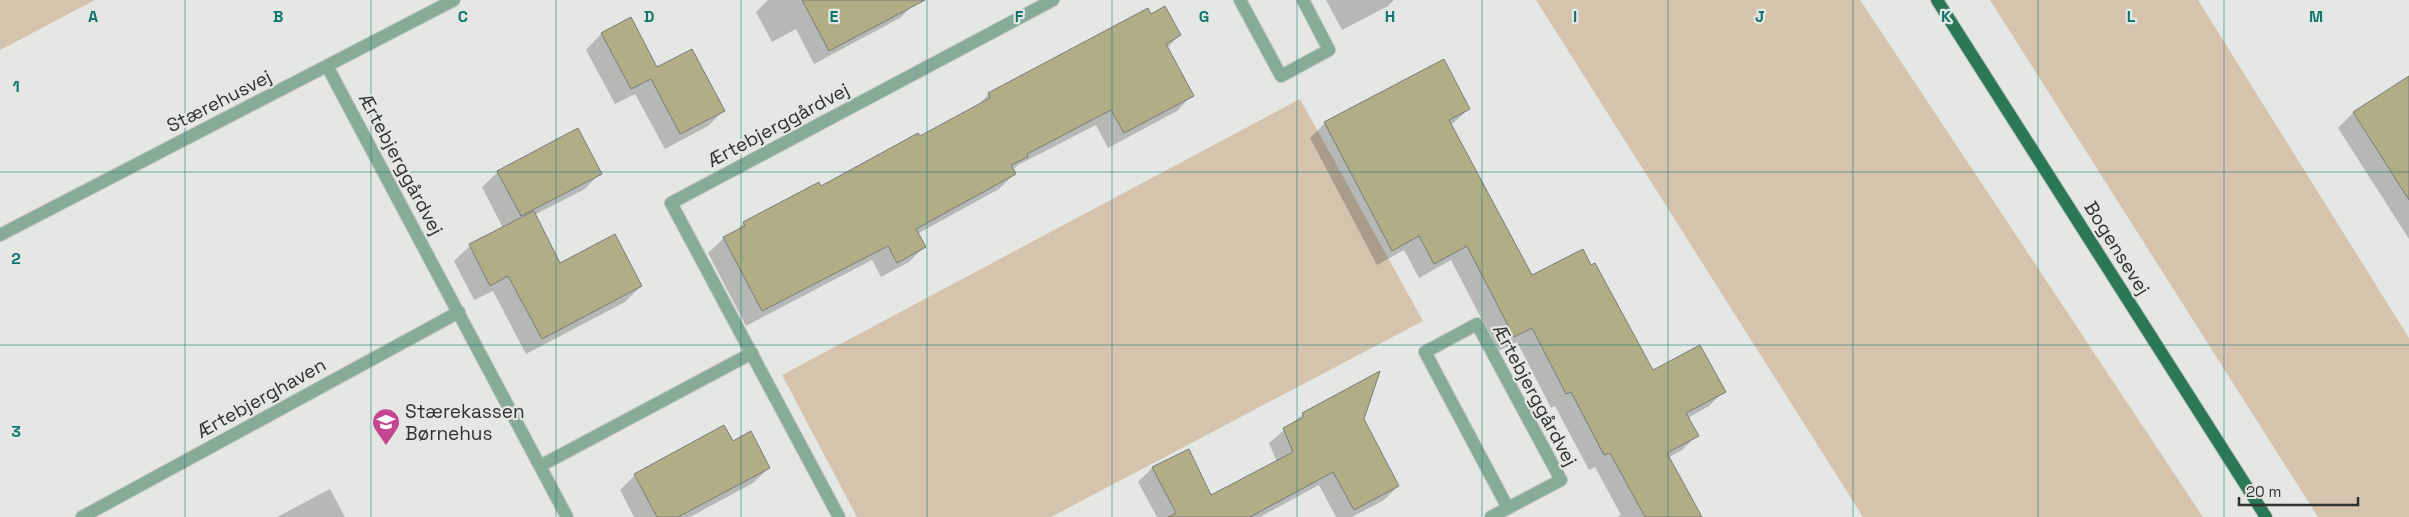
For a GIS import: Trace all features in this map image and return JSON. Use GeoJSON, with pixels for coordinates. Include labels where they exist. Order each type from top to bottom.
{"type":"FeatureCollection","features":[{"type":"Feature","properties":{"kind":"main road","name":"Bogensevej"},"geometry":{"type":"LineString","coordinates":[[1937,0],[2266,517]]}},
{"type":"Feature","properties":{"kind":"street","name":"Stærehusvej"},"geometry":{"type":"LineString","coordinates":[[0,234],[454,0]]}},
{"type":"Feature","properties":{"kind":"street","name":"Ærtebjerggårdvej"},"geometry":{"type":"LineString","coordinates":[[839,517],[671,203],[1053,0]]}},
{"type":"Feature","properties":{"kind":"street"},"geometry":{"type":"LineString","coordinates":[[1240,0],[1281,76],[1329,50],[1303,0]]}},
{"type":"Feature","properties":{"kind":"street","name":"Ærtebjerggårdvej"},"geometry":{"type":"LineString","coordinates":[[327,66],[567,517]]}},
{"type":"Feature","properties":{"kind":"street","name":"Ærtebjerghaven"},"geometry":{"type":"LineString","coordinates":[[82,517],[459,312]]}},
{"type":"Feature","properties":{"kind":"street","name":"Ærtebjerggårdvej"},"geometry":{"type":"LineString","coordinates":[[1491,517],[1561,480],[1477,324],[1425,352],[1508,508]]}},
{"type":"Feature","properties":{"kind":"street"},"geometry":{"type":"LineString","coordinates":[[540,466],[752,353]]}},
{"type":"Feature","properties":{"kind":"shaded area"},"geometry":{"type":"Polygon","coordinates":[[[0,0],[95,0],[0,50],[0,0]]]}},
{"type":"Feature","properties":{"kind":"shaded area"},"geometry":{"type":"Polygon","coordinates":[[[1536,0],[1860,0],[2203,517],[1863,517],[1536,0]]]}},
{"type":"Feature","properties":{"kind":"shaded area"},"geometry":{"type":"Polygon","coordinates":[[[1990,0],[2198,0],[2409,338],[2409,517],[2318,517],[1990,0]]]}},
{"type":"Feature","properties":{"kind":"shaded area"},"geometry":{"type":"Polygon","coordinates":[[[1300,99],[1423,321],[1051,517],[857,517],[782,375],[1300,99]]]}},
{"type":"Feature","properties":{"kind":"building"},"geometry":{"type":"Polygon","coordinates":[[[802,0],[925,0],[829,51],[802,0]]]}},
{"type":"Feature","properties":{"kind":"building"},"geometry":{"type":"Polygon","coordinates":[[[1165,6],[1181,35],[1166,44],[1194,96],[1124,133],[1111,110],[1027,154],[1028,157],[1011,165],[1016,174],[916,229],[926,247],[897,263],[888,246],[762,311],[723,237],[745,226],[743,222],[819,182],[821,186],[918,133],[920,136],[990,98],[988,93],[1148,8],[1151,14],[1165,6]]]}},
{"type":"Feature","properties":{"kind":"building"},"geometry":{"type":"Polygon","coordinates":[[[631,17],[657,67],[692,49],[725,111],[680,134],[651,79],[631,89],[601,33],[631,17]]]}},
{"type":"Feature","properties":{"kind":"building"},"geometry":{"type":"Polygon","coordinates":[[[1444,59],[1470,109],[1449,120],[1532,275],[1583,249],[1591,265],[1595,263],[1653,370],[1700,345],[1726,392],[1686,413],[1699,436],[1667,453],[1702,517],[1645,517],[1610,453],[1604,455],[1571,392],[1566,394],[1532,328],[1514,337],[1467,246],[1434,264],[1419,236],[1392,251],[1324,122],[1444,59]]]}},
{"type":"Feature","properties":{"kind":"building"},"geometry":{"type":"Polygon","coordinates":[[[2409,76],[2409,200],[2353,112],[2409,76]]]}},
{"type":"Feature","properties":{"kind":"building"},"geometry":{"type":"Polygon","coordinates":[[[578,128],[602,174],[521,216],[497,171],[578,128]]]}},
{"type":"Feature","properties":{"kind":"building"},"geometry":{"type":"Polygon","coordinates":[[[534,211],[560,263],[615,234],[642,286],[542,339],[508,276],[490,286],[469,244],[534,211]]]}},
{"type":"Feature","properties":{"kind":"building"},"geometry":{"type":"Polygon","coordinates":[[[1380,371],[1364,419],[1399,486],[1354,510],[1333,472],[1250,517],[1168,517],[1176,513],[1152,467],[1189,449],[1211,495],[1293,452],[1283,428],[1304,417],[1302,413],[1380,371]]]}},
{"type":"Feature","properties":{"kind":"building"},"geometry":{"type":"Polygon","coordinates":[[[724,425],[733,441],[751,431],[770,468],[678,517],[657,517],[634,474],[724,425]]]}},
{"type":"Feature","properties":{"kind":"place","name":"Stærekassen Børnehus"},"geometry":{"type":"Point","coordinates":[386,446]}}]}
